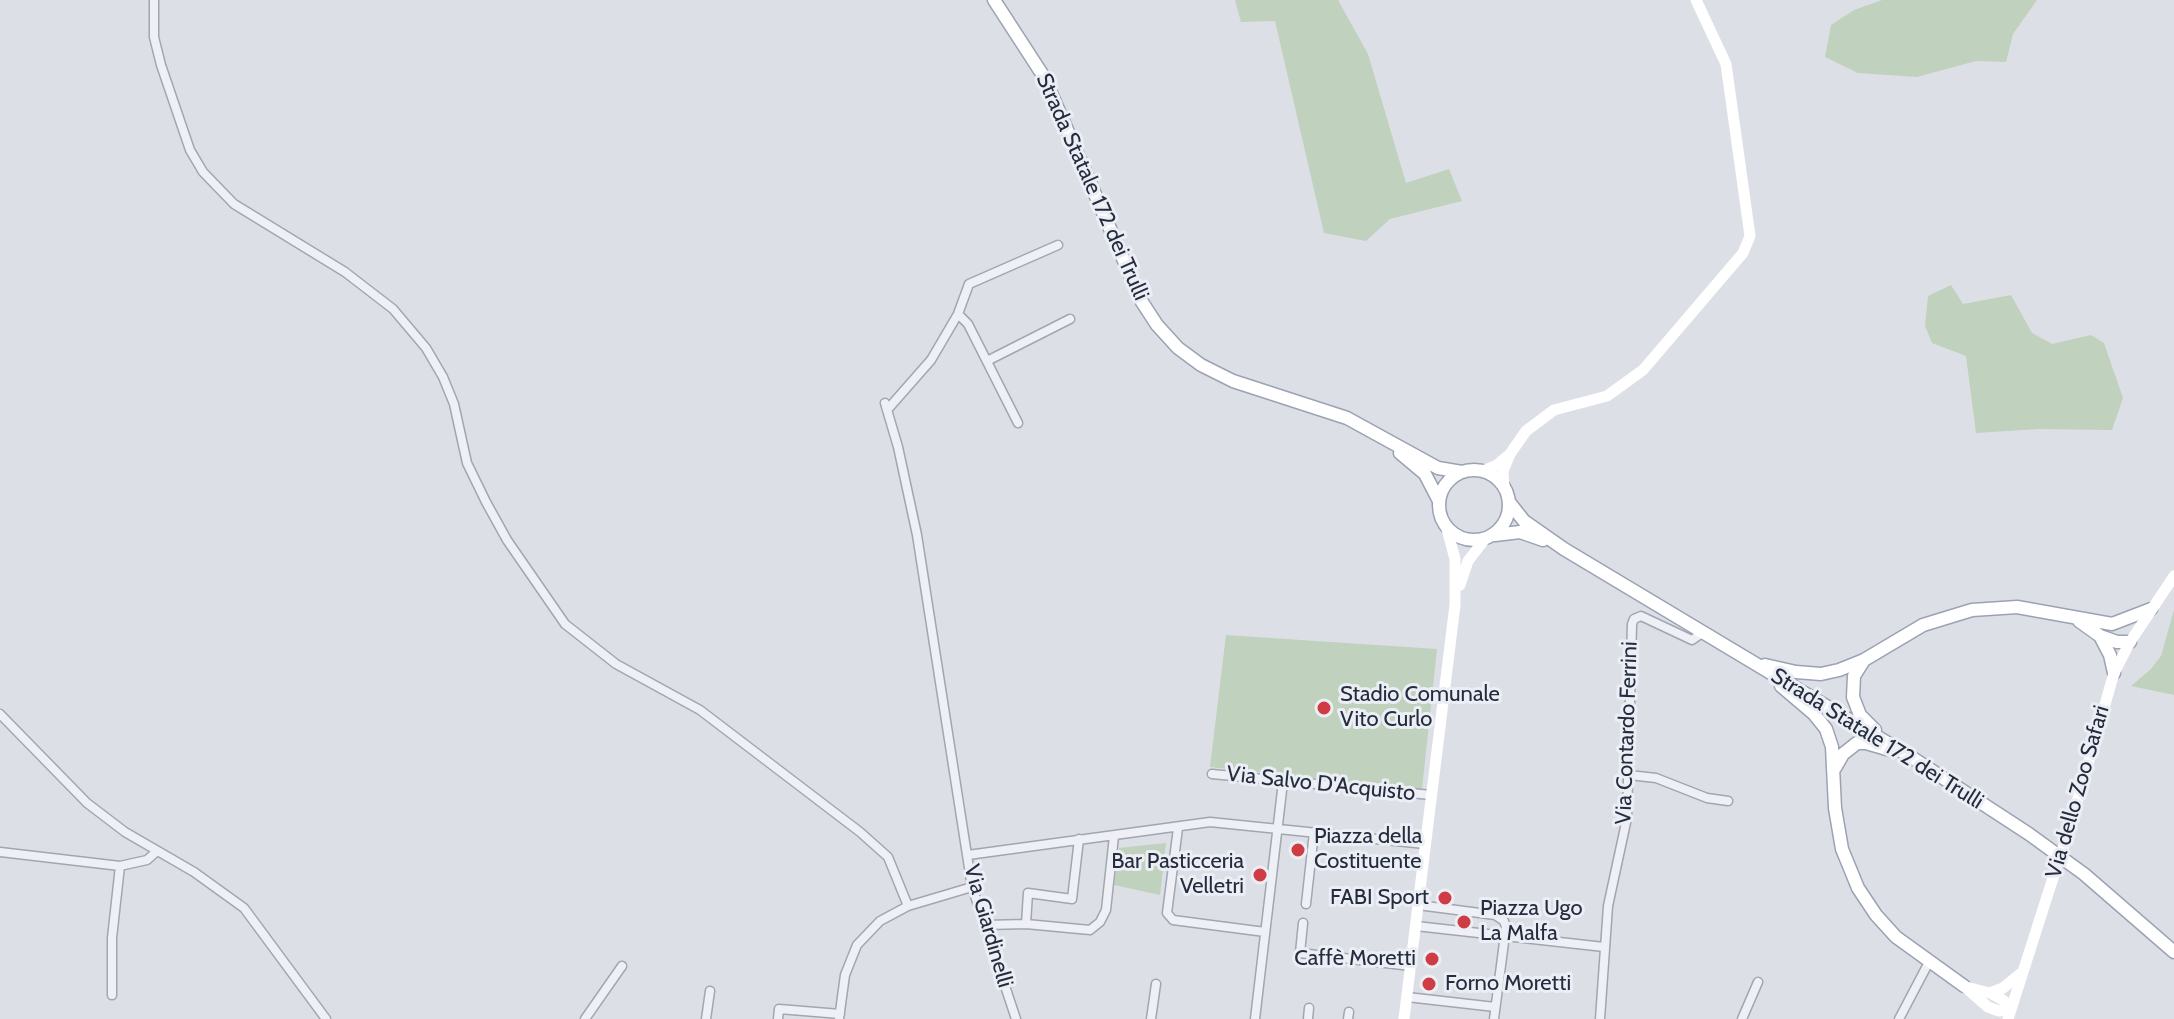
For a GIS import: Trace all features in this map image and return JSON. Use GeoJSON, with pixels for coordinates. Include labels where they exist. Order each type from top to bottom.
{"type":"FeatureCollection","features":[{"type":"Feature","properties":{"kind":"main road","name":"Strada Statale 172 dei Trulli"},"geometry":{"type":"LineString","coordinates":[[994,0],[1044,77],[1142,302],[1178,348],[1201,365],[1233,381],[1347,418],[1438,468],[1483,471]]}},
{"type":"Feature","properties":{"kind":"main road","name":"Strada Statale 172 dei Trulli"},"geometry":{"type":"LineString","coordinates":[[1379,435],[1425,474],[1439,501],[1440,516],[1447,529],[1461,538],[1520,532],[1564,549]]}},
{"type":"Feature","properties":{"kind":"main road"},"geometry":{"type":"LineString","coordinates":[[1483,471],[1493,475],[1504,487]]}},
{"type":"Feature","properties":{"kind":"main road"},"geometry":{"type":"LineString","coordinates":[[1439,501],[1444,486],[1462,472]]}},
{"type":"Feature","properties":{"kind":"main road","name":"Strada Statale 172 dei Trulli"},"geometry":{"type":"LineString","coordinates":[[1504,487],[1509,502],[1524,521],[1564,549],[1911,757],[2029,834],[2084,874],[2174,952]]}},
{"type":"Feature","properties":{"kind":"main road"},"geometry":{"type":"LineString","coordinates":[[1488,537],[1503,524],[1509,502]]}},
{"type":"Feature","properties":{"kind":"main road"},"geometry":{"type":"LineString","coordinates":[[1754,663],[1821,674],[1864,660],[1923,625],[1972,610],[2017,607],[2112,624],[2123,631],[2130,642]]}},
{"type":"Feature","properties":{"kind":"main road"},"geometry":{"type":"LineString","coordinates":[[2112,624],[2151,609]]}},
{"type":"Feature","properties":{"kind":"main road"},"geometry":{"type":"LineString","coordinates":[[2078,620],[2100,636],[2117,642],[2130,642]]}},
{"type":"Feature","properties":{"kind":"main road"},"geometry":{"type":"LineString","coordinates":[[2100,636],[2110,655],[2114,673]]}},
{"type":"Feature","properties":{"kind":"main road"},"geometry":{"type":"LineString","coordinates":[[1864,660],[1854,676],[1853,697],[1860,715],[1887,743]]}},
{"type":"Feature","properties":{"kind":"main road"},"geometry":{"type":"LineString","coordinates":[[1754,663],[1814,714],[1826,729],[1835,768],[1835,808],[1842,849],[1858,888],[1896,937],[1964,986]]}},
{"type":"Feature","properties":{"kind":"main road"},"geometry":{"type":"LineString","coordinates":[[1835,768],[1843,754],[1857,743],[1911,757]]}},
{"type":"Feature","properties":{"kind":"street"},"geometry":{"type":"LineString","coordinates":[[154,0],[154,37],[161,65],[190,150],[203,172],[234,204],[321,257],[393,309],[426,348],[454,404],[467,463],[486,502],[507,540],[565,624],[616,664],[700,710],[860,832],[888,857],[908,906]]}},
{"type":"Feature","properties":{"kind":"street"},"geometry":{"type":"LineString","coordinates":[[1504,487],[1503,471],[1510,454],[1526,431],[1554,410],[1607,396],[1643,370],[1743,253],[1750,236],[1726,64],[1696,0]]}},
{"type":"Feature","properties":{"kind":"street"},"geometry":{"type":"LineString","coordinates":[[1018,423],[968,324],[958,314],[969,284],[1058,245]]}},
{"type":"Feature","properties":{"kind":"street","name":"Via Giardinelli"},"geometry":{"type":"LineString","coordinates":[[958,314],[931,360],[886,406],[917,535],[972,887],[1016,1019]]}},
{"type":"Feature","properties":{"kind":"street"},"geometry":{"type":"LineString","coordinates":[[987,361],[1070,319]]}},
{"type":"Feature","properties":{"kind":"street"},"geometry":{"type":"LineString","coordinates":[[1483,471],[1510,454]]}},
{"type":"Feature","properties":{"kind":"street"},"geometry":{"type":"LineString","coordinates":[[1404,1019],[1455,605],[1455,559],[1447,529]]}},
{"type":"Feature","properties":{"kind":"street"},"geometry":{"type":"LineString","coordinates":[[1455,605],[1468,561],[1488,537]]}},
{"type":"Feature","properties":{"kind":"street","name":"Via dello Zoo Safari"},"geometry":{"type":"LineString","coordinates":[[2009,1014],[2069,830],[2114,673],[2130,642],[2174,576]]}},
{"type":"Feature","properties":{"kind":"street","name":"Via Contardo Ferrini"},"geometry":{"type":"LineString","coordinates":[[1600,1019],[1608,906],[1627,818],[1631,632],[1634,619],[1647,617],[1692,640],[1702,633]]}},
{"type":"Feature","properties":{"kind":"street"},"geometry":{"type":"LineString","coordinates":[[0,714],[87,803],[244,908],[326,1019]]}},
{"type":"Feature","properties":{"kind":"street","name":"Via Salvo D'Acquisto"},"geometry":{"type":"LineString","coordinates":[[1212,774],[1431,795]]}},
{"type":"Feature","properties":{"kind":"street"},"geometry":{"type":"LineString","coordinates":[[1629,775],[1656,778],[1707,798],[1728,801]]}},
{"type":"Feature","properties":{"kind":"street"},"geometry":{"type":"LineString","coordinates":[[1255,1019],[1283,782]]}},
{"type":"Feature","properties":{"kind":"street"},"geometry":{"type":"LineString","coordinates":[[968,855],[1210,822],[1425,844]]}},
{"type":"Feature","properties":{"kind":"street"},"geometry":{"type":"LineString","coordinates":[[1178,828],[1167,913],[1173,920],[1265,932]]}},
{"type":"Feature","properties":{"kind":"street"},"geometry":{"type":"LineString","coordinates":[[1306,904],[1314,832]]}},
{"type":"Feature","properties":{"kind":"street"},"geometry":{"type":"LineString","coordinates":[[986,925],[1026,924],[1090,930],[1100,922],[1106,910],[1114,836]]}},
{"type":"Feature","properties":{"kind":"street"},"geometry":{"type":"LineString","coordinates":[[1026,924],[1028,893],[1072,899],[1079,839]]}},
{"type":"Feature","properties":{"kind":"street"},"geometry":{"type":"LineString","coordinates":[[0,852],[120,866],[147,860],[156,852]]}},
{"type":"Feature","properties":{"kind":"street"},"geometry":{"type":"LineString","coordinates":[[112,995],[112,938],[120,866]]}},
{"type":"Feature","properties":{"kind":"street"},"geometry":{"type":"LineString","coordinates":[[778,1019],[779,1009],[840,1016],[845,975],[857,945],[880,921],[908,906],[972,887]]}},
{"type":"Feature","properties":{"kind":"street"},"geometry":{"type":"LineString","coordinates":[[1418,905],[1495,915],[1504,921],[1494,1019]]}},
{"type":"Feature","properties":{"kind":"street"},"geometry":{"type":"LineString","coordinates":[[1303,923],[1300,953],[1411,966]]}},
{"type":"Feature","properties":{"kind":"street"},"geometry":{"type":"LineString","coordinates":[[1416,926],[1604,947]]}},
{"type":"Feature","properties":{"kind":"street"},"geometry":{"type":"LineString","coordinates":[[1899,1019],[1929,962]]}},
{"type":"Feature","properties":{"kind":"street"},"geometry":{"type":"LineString","coordinates":[[585,1019],[622,966]]}},
{"type":"Feature","properties":{"kind":"street"},"geometry":{"type":"LineString","coordinates":[[1990,993],[2003,988],[2023,970]]}},
{"type":"Feature","properties":{"kind":"street"},"geometry":{"type":"LineString","coordinates":[[1742,1019],[1758,982]]}},
{"type":"Feature","properties":{"kind":"street"},"geometry":{"type":"LineString","coordinates":[[1151,1019],[1156,984]]}},
{"type":"Feature","properties":{"kind":"street"},"geometry":{"type":"LineString","coordinates":[[1964,986],[2003,1000],[2009,1014]]}},
{"type":"Feature","properties":{"kind":"street"},"geometry":{"type":"LineString","coordinates":[[1964,986],[1988,1007],[2009,1014]]}},
{"type":"Feature","properties":{"kind":"street"},"geometry":{"type":"LineString","coordinates":[[706,1019],[710,991]]}},
{"type":"Feature","properties":{"kind":"street"},"geometry":{"type":"LineString","coordinates":[[1407,997],[1495,1007]]}},
{"type":"Feature","properties":{"kind":"street"},"geometry":{"type":"LineString","coordinates":[[1988,1007],[1994,1019]]}},
{"type":"Feature","properties":{"kind":"street"},"geometry":{"type":"LineString","coordinates":[[1308,1019],[1309,1008]]}},
{"type":"Feature","properties":{"kind":"green space"},"geometry":{"type":"Polygon","coordinates":[[[1235,0],[1338,0],[1368,54],[1406,183],[1449,169],[1462,201],[1390,219],[1366,241],[1324,233],[1275,21],[1241,22],[1235,0]]]}},
{"type":"Feature","properties":{"kind":"green space"},"geometry":{"type":"Polygon","coordinates":[[[1882,0],[2037,0],[2013,34],[2006,62],[1976,61],[1917,77],[1858,73],[1825,57],[1831,25],[1854,10],[1882,0]]]}},
{"type":"Feature","properties":{"kind":"green space"},"geometry":{"type":"Polygon","coordinates":[[[1951,285],[1963,304],[2011,295],[2032,333],[2052,344],[2091,335],[2104,343],[2123,398],[2112,430],[2039,429],[1976,433],[1966,356],[1932,343],[1925,326],[1928,296],[1951,285]]]}},
{"type":"Feature","properties":{"kind":"green space"},"geometry":{"type":"Polygon","coordinates":[[[2174,610],[2174,695],[2131,686],[2161,656],[2174,610]]]}},
{"type":"Feature","properties":{"kind":"green space","name":"Stadio Comunale Vito Curlo"},"geometry":{"type":"Polygon","coordinates":[[[1226,635],[1437,649],[1422,789],[1210,767],[1226,635]]]}},
{"type":"Feature","properties":{"kind":"green space"},"geometry":{"type":"Polygon","coordinates":[[[1166,843],[1160,895],[1114,885],[1119,848],[1166,843]]]}},
{"type":"Feature","properties":{"kind":"place","name":"Stadio Comunale Vito Curlo"},"geometry":{"type":"Point","coordinates":[1324,708]}},
{"type":"Feature","properties":{"kind":"place","name":"Piazza della Costituente"},"geometry":{"type":"Point","coordinates":[1298,850]}},
{"type":"Feature","properties":{"kind":"place","name":"Bar Pasticceria Velletri"},"geometry":{"type":"Point","coordinates":[1260,875]}},
{"type":"Feature","properties":{"kind":"place","name":"FABI Sport"},"geometry":{"type":"Point","coordinates":[1445,898]}},
{"type":"Feature","properties":{"kind":"place","name":"Piazza Ugo La Malfa"},"geometry":{"type":"Point","coordinates":[1464,922]}},
{"type":"Feature","properties":{"kind":"place","name":"Caffè Moretti"},"geometry":{"type":"Point","coordinates":[1432,959]}},
{"type":"Feature","properties":{"kind":"place","name":"Forno Moretti"},"geometry":{"type":"Point","coordinates":[1429,984]}}]}
